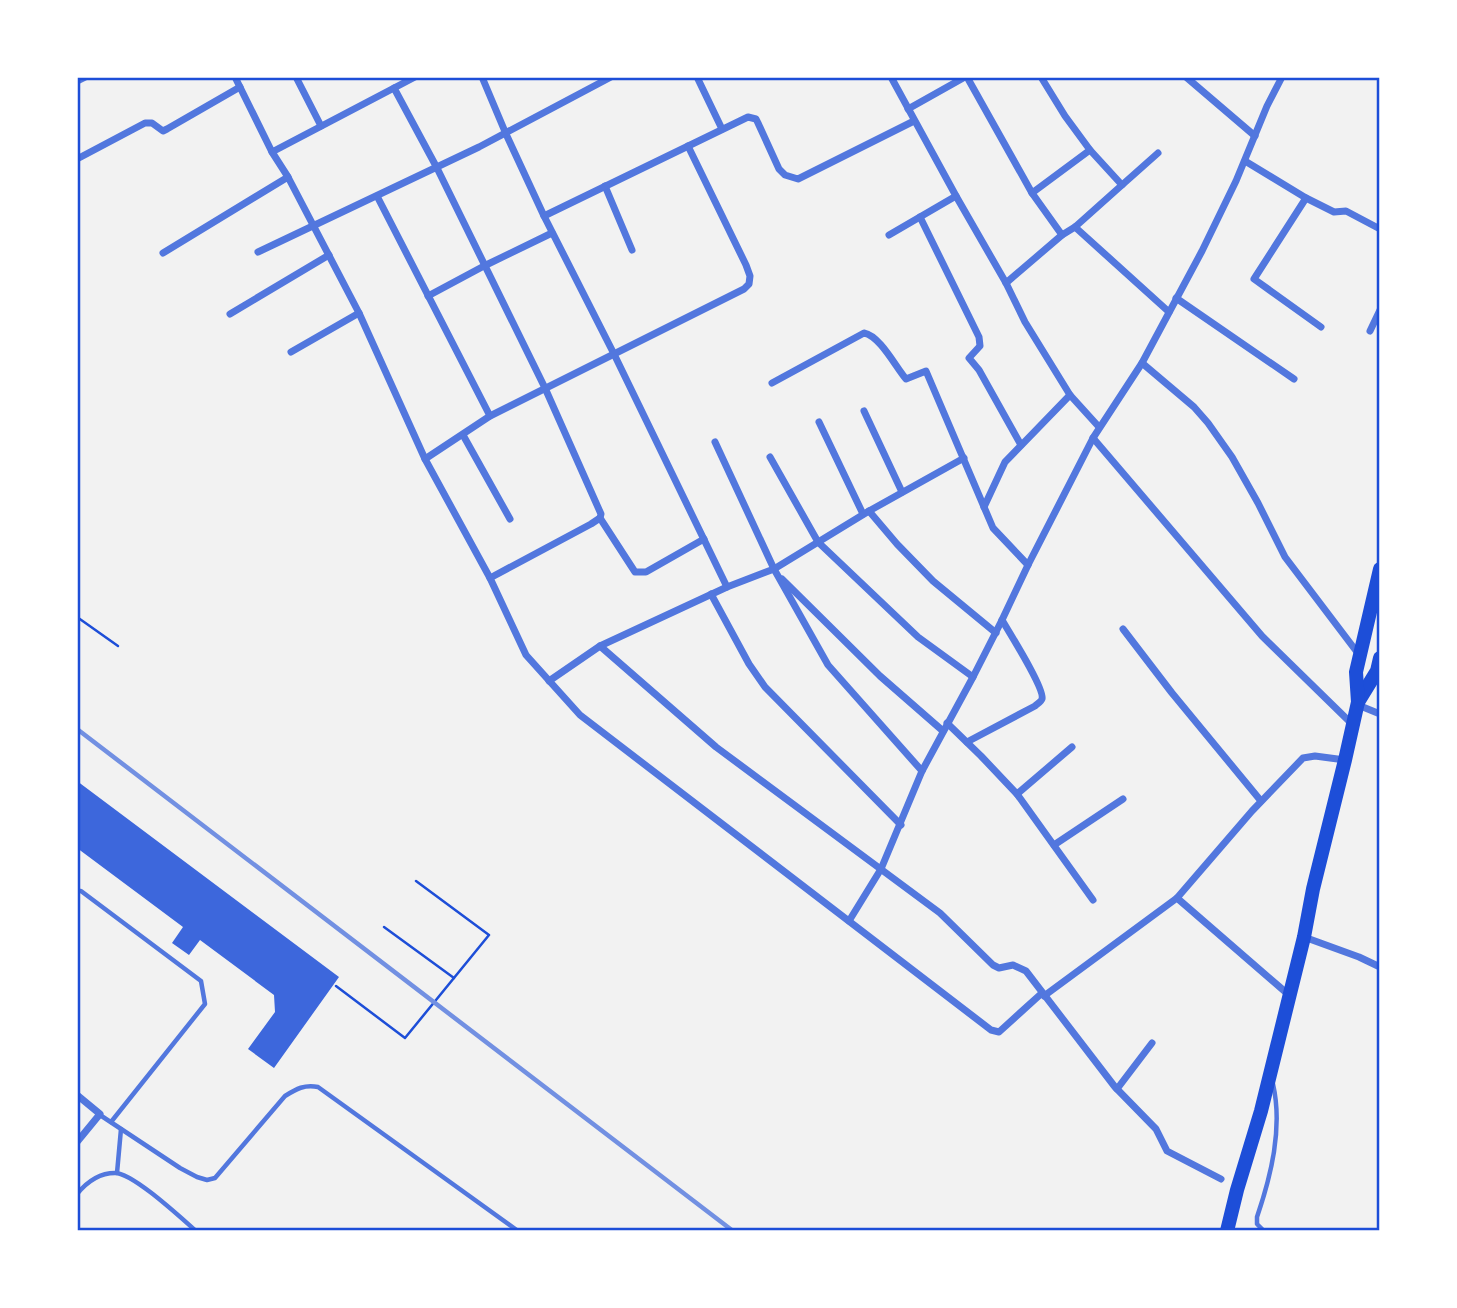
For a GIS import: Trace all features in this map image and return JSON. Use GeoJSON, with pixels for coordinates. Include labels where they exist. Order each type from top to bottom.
{"type":"FeatureCollection","features":[{"type":"Feature","properties":{"kind":"main road"},"geometry":{"type":"LineString","coordinates":[[1358,704],[1356,673],[1380,569]]}},
{"type":"Feature","properties":{"kind":"main road"},"geometry":{"type":"LineString","coordinates":[[1227,1231],[1261,1111],[1358,704],[1377,671],[1380,658]]}},
{"type":"Feature","properties":{"kind":"street"},"geometry":{"type":"LineString","coordinates":[[77,81],[85,77]]}},
{"type":"Feature","properties":{"kind":"street"},"geometry":{"type":"LineString","coordinates":[[235,77],[272,152],[288,177],[359,313],[425,458],[490,578],[526,655],[580,715],[995,1032],[999,1032],[1043,995],[1177,898],[1261,801],[1303,758],[1315,756],[1345,760]]}},
{"type":"Feature","properties":{"kind":"street"},"geometry":{"type":"LineString","coordinates":[[296,77],[321,126]]}},
{"type":"Feature","properties":{"kind":"street"},"geometry":{"type":"LineString","coordinates":[[272,152],[415,77]]}},
{"type":"Feature","properties":{"kind":"street"},"geometry":{"type":"LineString","coordinates":[[482,77],[552,233],[727,587]]}},
{"type":"Feature","properties":{"kind":"street"},"geometry":{"type":"LineString","coordinates":[[697,77],[722,129]]}},
{"type":"Feature","properties":{"kind":"street"},"geometry":{"type":"LineString","coordinates":[[891,77],[1025,322],[1070,395],[1099,427]]}},
{"type":"Feature","properties":{"kind":"street"},"geometry":{"type":"LineString","coordinates":[[908,109],[966,77],[1032,193],[1062,235]]}},
{"type":"Feature","properties":{"kind":"street"},"geometry":{"type":"LineString","coordinates":[[1041,77],[1090,150],[1122,185]]}},
{"type":"Feature","properties":{"kind":"street"},"geometry":{"type":"LineString","coordinates":[[1186,77],[1255,136]]}},
{"type":"Feature","properties":{"kind":"street"},"geometry":{"type":"LineString","coordinates":[[849,921],[881,869],[922,771],[996,633],[1093,438],[1142,363],[1212,232],[1282,77]]}},
{"type":"Feature","properties":{"kind":"street"},"geometry":{"type":"LineString","coordinates":[[258,252],[506,134],[609,78]]}},
{"type":"Feature","properties":{"kind":"street"},"geometry":{"type":"LineString","coordinates":[[77,159],[145,123],[152,123],[163,131],[240,87]]}},
{"type":"Feature","properties":{"kind":"street"},"geometry":{"type":"LineString","coordinates":[[394,88],[437,168],[545,388],[600,511],[600,518],[635,572],[646,572],[704,539]]}},
{"type":"Feature","properties":{"kind":"street"},"geometry":{"type":"LineString","coordinates":[[544,216],[748,117],[755,119],[779,169],[785,175],[798,179],[914,121]]}},
{"type":"Feature","properties":{"kind":"street"},"geometry":{"type":"LineString","coordinates":[[425,458],[490,416],[744,289],[749,284],[750,276],[746,265],[688,146]]}},
{"type":"Feature","properties":{"kind":"street"},"geometry":{"type":"LineString","coordinates":[[1032,193],[1090,150]]}},
{"type":"Feature","properties":{"kind":"street"},"geometry":{"type":"LineString","coordinates":[[1006,283],[1075,227],[1158,153]]}},
{"type":"Feature","properties":{"kind":"street"},"geometry":{"type":"LineString","coordinates":[[1245,161],[1334,212],[1346,211],[1380,229]]}},
{"type":"Feature","properties":{"kind":"street"},"geometry":{"type":"LineString","coordinates":[[163,254],[288,177]]}},
{"type":"Feature","properties":{"kind":"street"},"geometry":{"type":"LineString","coordinates":[[606,186],[632,250]]}},
{"type":"Feature","properties":{"kind":"street"},"geometry":{"type":"LineString","coordinates":[[377,196],[490,416]]}},
{"type":"Feature","properties":{"kind":"street"},"geometry":{"type":"LineString","coordinates":[[889,235],[956,196]]}},
{"type":"Feature","properties":{"kind":"street"},"geometry":{"type":"LineString","coordinates":[[1307,198],[1254,279],[1321,327]]}},
{"type":"Feature","properties":{"kind":"street"},"geometry":{"type":"LineString","coordinates":[[920,217],[979,337],[980,346],[969,358],[979,370],[1021,445]]}},
{"type":"Feature","properties":{"kind":"street"},"geometry":{"type":"LineString","coordinates":[[1075,227],[1169,312]]}},
{"type":"Feature","properties":{"kind":"street"},"geometry":{"type":"LineString","coordinates":[[428,296],[552,233]]}},
{"type":"Feature","properties":{"kind":"street"},"geometry":{"type":"LineString","coordinates":[[230,314],[328,255]]}},
{"type":"Feature","properties":{"kind":"street"},"geometry":{"type":"LineString","coordinates":[[1176,298],[1294,379]]}},
{"type":"Feature","properties":{"kind":"street"},"geometry":{"type":"LineString","coordinates":[[1370,331],[1380,310]]}},
{"type":"Feature","properties":{"kind":"street"},"geometry":{"type":"LineString","coordinates":[[290,352],[359,313]]}},
{"type":"Feature","properties":{"kind":"street"},"geometry":{"type":"LineString","coordinates":[[772,383],[864,333],[878,340],[906,379],[927,372],[996,533],[1028,565]]}},
{"type":"Feature","properties":{"kind":"street"},"geometry":{"type":"LineString","coordinates":[[1142,363],[1194,407],[1208,423],[1232,457],[1285,557],[1360,656]]}},
{"type":"Feature","properties":{"kind":"street"},"geometry":{"type":"LineString","coordinates":[[984,506],[1005,462],[1070,395]]}},
{"type":"Feature","properties":{"kind":"street"},"geometry":{"type":"LineString","coordinates":[[864,411],[902,492]]}},
{"type":"Feature","properties":{"kind":"street"},"geometry":{"type":"LineString","coordinates":[[820,422],[866,512],[933,581],[996,633]]}},
{"type":"Feature","properties":{"kind":"street"},"geometry":{"type":"LineString","coordinates":[[463,435],[510,519]]}},
{"type":"Feature","properties":{"kind":"street"},"geometry":{"type":"LineString","coordinates":[[1093,438],[1262,636],[1353,725]]}},
{"type":"Feature","properties":{"kind":"street"},"geometry":{"type":"LineString","coordinates":[[715,442],[777,573],[828,665],[922,771]]}},
{"type":"Feature","properties":{"kind":"street"},"geometry":{"type":"LineString","coordinates":[[770,457],[818,542],[918,638],[973,677]]}},
{"type":"Feature","properties":{"kind":"street"},"geometry":{"type":"LineString","coordinates":[[550,681],[600,646],[727,587],[777,573],[818,542],[866,512],[964,458]]}},
{"type":"Feature","properties":{"kind":"street"},"geometry":{"type":"LineString","coordinates":[[490,578],[600,518]]}},
{"type":"Feature","properties":{"kind":"street"},"geometry":{"type":"LineString","coordinates":[[777,573],[880,676],[967,742],[1017,794],[1093,900]]}},
{"type":"Feature","properties":{"kind":"street"},"geometry":{"type":"LineString","coordinates":[[711,594],[749,664],[765,687],[901,825]]}},
{"type":"Feature","properties":{"kind":"street"},"geometry":{"type":"LineString","coordinates":[[967,742],[1035,706],[1043,698],[1039,685],[1002,620]]}},
{"type":"Feature","properties":{"kind":"street"},"geometry":{"type":"LineString","coordinates":[[1123,629],[1261,801]]}},
{"type":"Feature","properties":{"kind":"street"},"geometry":{"type":"LineString","coordinates":[[600,646],[716,747],[940,913],[993,965],[999,968],[1013,965],[1026,971],[1117,1089],[1157,1129],[1167,1151],[1221,1179]]}},
{"type":"Feature","properties":{"kind":"street"},"geometry":{"type":"LineString","coordinates":[[1358,704],[1380,714]]}},
{"type":"Feature","properties":{"kind":"street"},"geometry":{"type":"LineString","coordinates":[[1017,794],[1072,747]]}},
{"type":"Feature","properties":{"kind":"street"},"geometry":{"type":"LineString","coordinates":[[1054,845],[1123,799]]}},
{"type":"Feature","properties":{"kind":"street"},"geometry":{"type":"LineString","coordinates":[[1177,898],[1289,995]]}},
{"type":"Feature","properties":{"kind":"street"},"geometry":{"type":"LineString","coordinates":[[1304,937],[1380,967]]}},
{"type":"Feature","properties":{"kind":"street"},"geometry":{"type":"LineString","coordinates":[[1117,1089],[1152,1043]]}},
{"type":"Feature","properties":{"kind":"street"},"geometry":{"type":"LineString","coordinates":[[77,1096],[100,1115],[77,1142]]}},
{"type":"Feature","properties":{"kind":"lane"},"geometry":{"type":"LineString","coordinates":[[77,891],[81,891],[201,981],[205,1004],[111,1122]]}},
{"type":"Feature","properties":{"kind":"lane"},"geometry":{"type":"LineString","coordinates":[[1264,1231],[1257,1224],[1257,1217],[1270,1175],[1276,1128],[1274,1088],[1270,1072]]}},
{"type":"Feature","properties":{"kind":"lane"},"geometry":{"type":"LineString","coordinates":[[100,1115],[180,1168],[207,1180],[215,1178],[285,1096],[298,1088],[309,1085],[318,1087],[518,1231]]}},
{"type":"Feature","properties":{"kind":"lane"},"geometry":{"type":"LineString","coordinates":[[117,1172],[121,1129]]}},
{"type":"Feature","properties":{"kind":"lane"},"geometry":{"type":"LineString","coordinates":[[77,1194],[99,1175],[117,1172],[133,1180],[196,1231]]}},
{"type":"Feature","properties":{"kind":"path"},"geometry":{"type":"LineString","coordinates":[[77,617],[118,646]]}},
{"type":"Feature","properties":{"kind":"path"},"geometry":{"type":"LineString","coordinates":[[337,986],[405,1038],[489,935],[416,881]]}},
{"type":"Feature","properties":{"kind":"path"},"geometry":{"type":"LineString","coordinates":[[384,926],[454,978]]}},
{"type":"Feature","properties":{"kind":"building"},"geometry":{"type":"Polygon","coordinates":[[[77,781],[339,977],[274,1068],[248,1049],[275,1012],[274,995],[200,940],[189,955],[172,943],[183,927],[77,848],[77,781]]]}},
{"type":"Feature","properties":{"kind":"railway"},"geometry":{"type":"LineString","coordinates":[[77,729],[733,1231]]}}]}
